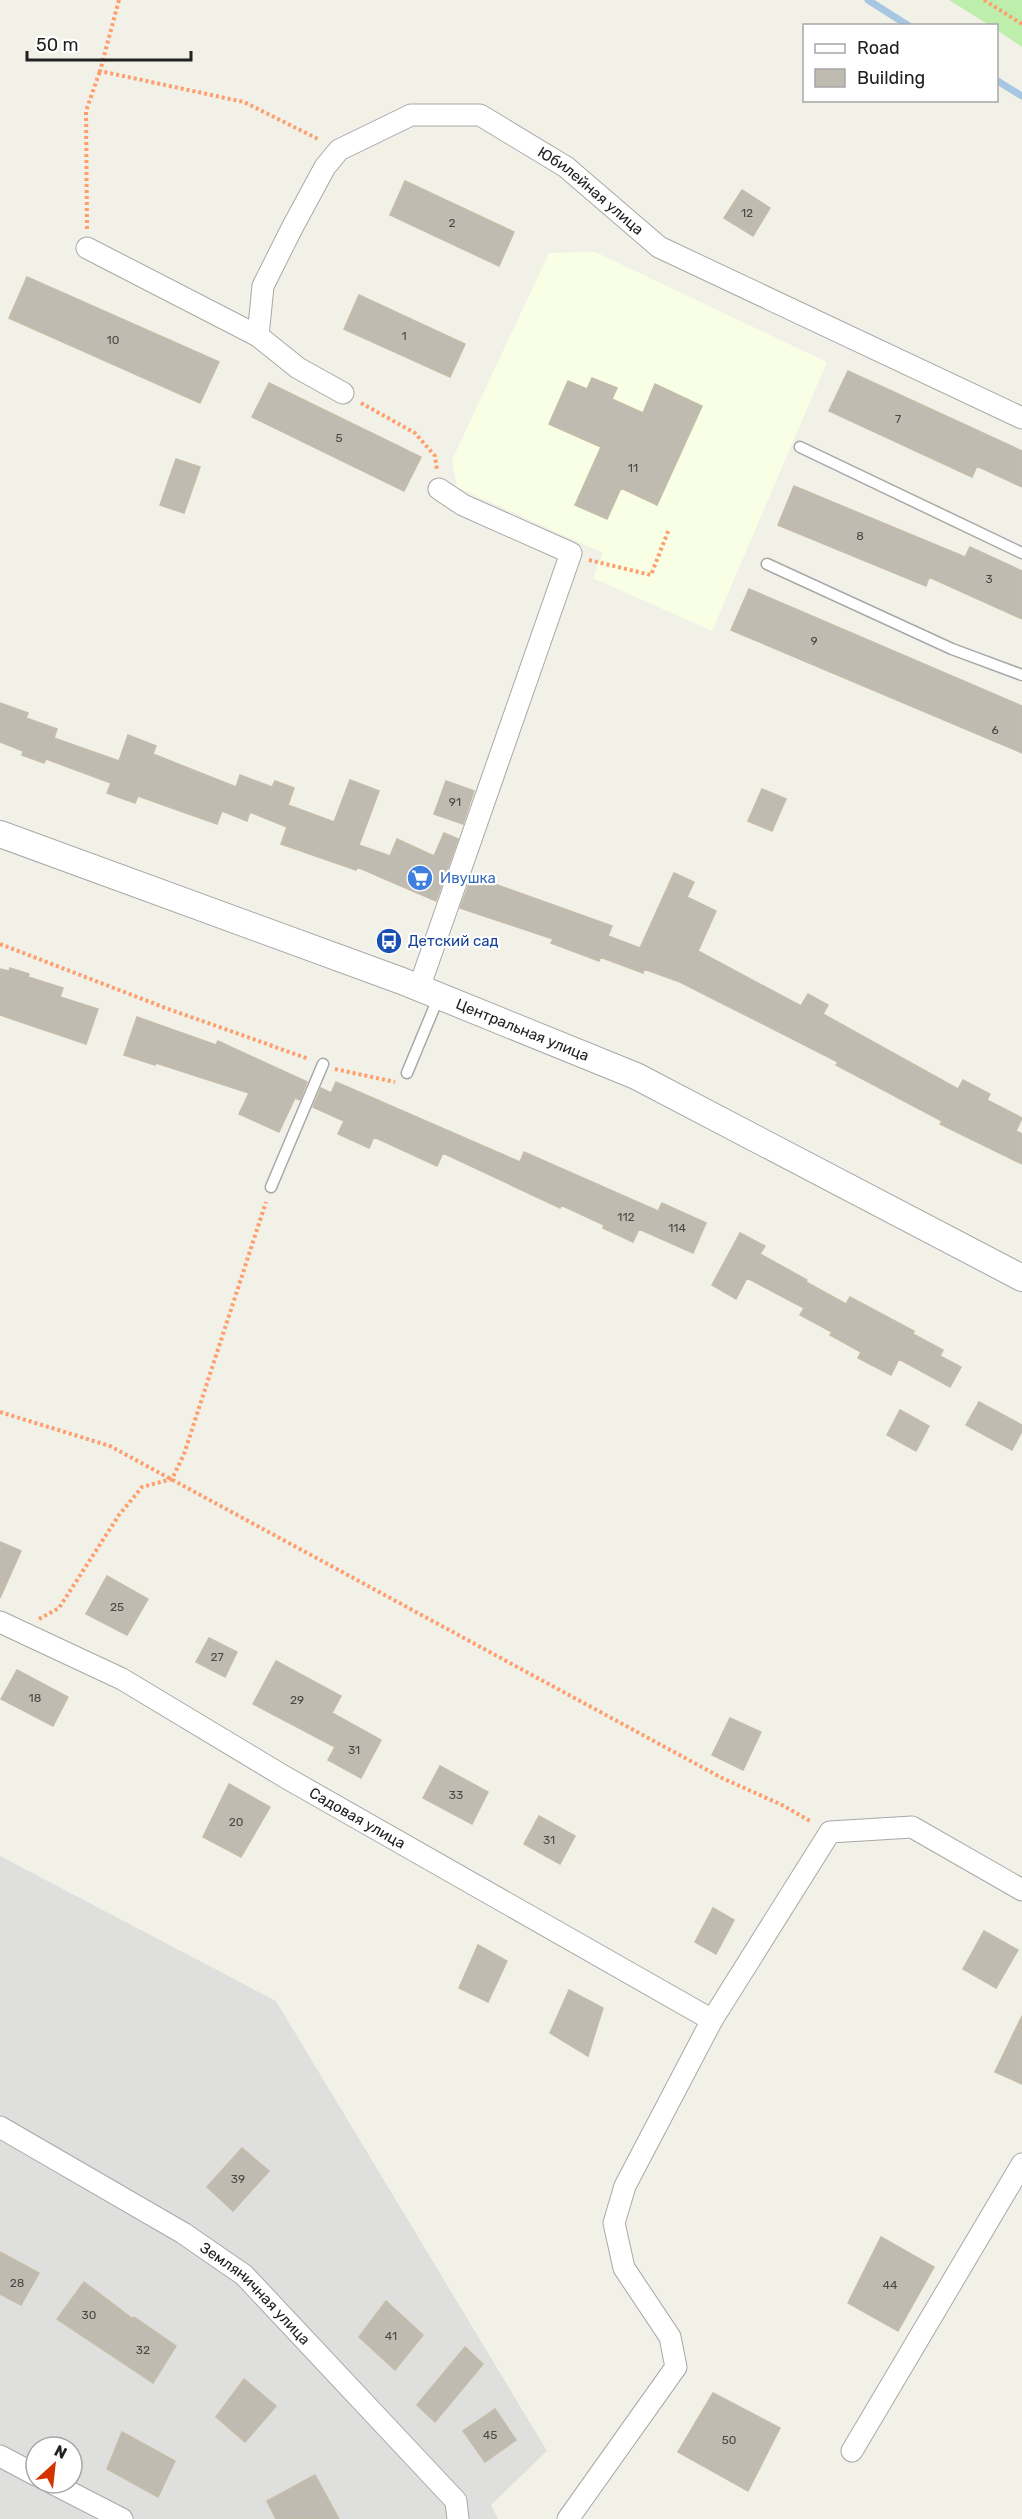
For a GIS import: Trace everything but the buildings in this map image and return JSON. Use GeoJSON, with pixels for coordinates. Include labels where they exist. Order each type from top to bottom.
{"type":"FeatureCollection","features":[{"type":"Feature","properties":{"kind":"street","name":"Юбилейная улица"},"geometry":{"type":"LineString","coordinates":[[258,336],[263,286],[325,166],[339,150],[411,115],[480,115],[566,167],[659,247],[1022,418]]}},
{"type":"Feature","properties":{"kind":"street"},"geometry":{"type":"LineString","coordinates":[[87,248],[258,336],[298,368],[343,393]]}},
{"type":"Feature","properties":{"kind":"street"},"geometry":{"type":"LineString","coordinates":[[429,992],[571,553],[462,504],[439,489]]}},
{"type":"Feature","properties":{"kind":"street","name":"Центральная улица"},"geometry":{"type":"LineString","coordinates":[[0,834],[429,992],[636,1076],[1022,1278]]}},
{"type":"Feature","properties":{"kind":"street","name":"Садовая улица"},"geometry":{"type":"LineString","coordinates":[[9,1627],[122,1679],[285,1777],[712,2020]]}},
{"type":"Feature","properties":{"kind":"street"},"geometry":{"type":"LineString","coordinates":[[568,2519],[676,2367],[670,2337],[624,2268],[614,2223],[625,2186],[712,2020],[830,1832],[912,1827],[1022,1890]]}},
{"type":"Feature","properties":{"kind":"street","name":"Земляничная улица"},"geometry":{"type":"LineString","coordinates":[[0,2127],[183,2233],[243,2275],[456,2501],[458,2519]]}},
{"type":"Feature","properties":{"kind":"street"},"geometry":{"type":"LineString","coordinates":[[852,2451],[1022,2164]]}},
{"type":"Feature","properties":{"kind":"street"},"geometry":{"type":"LineString","coordinates":[[0,2456],[24,2469]]}},
{"type":"Feature","properties":{"kind":"street"},"geometry":{"type":"LineString","coordinates":[[75,2495],[122,2519]]}},
{"type":"Feature","properties":{"kind":"lane"},"geometry":{"type":"LineString","coordinates":[[800,447],[1022,553]]}},
{"type":"Feature","properties":{"kind":"lane"},"geometry":{"type":"LineString","coordinates":[[767,564],[952,649],[1022,675]]}},
{"type":"Feature","properties":{"kind":"lane"},"geometry":{"type":"LineString","coordinates":[[407,1073],[429,992]]}},
{"type":"Feature","properties":{"kind":"lane"},"geometry":{"type":"LineString","coordinates":[[271,1187],[323,1064]]}},
{"type":"Feature","properties":{"kind":"path"},"geometry":{"type":"LineString","coordinates":[[87,248],[86,111],[100,71],[119,0]]}},
{"type":"Feature","properties":{"kind":"path"},"geometry":{"type":"LineString","coordinates":[[984,0],[1022,24]]}},
{"type":"Feature","properties":{"kind":"path"},"geometry":{"type":"LineString","coordinates":[[100,71],[244,102],[339,150]]}},
{"type":"Feature","properties":{"kind":"path"},"geometry":{"type":"LineString","coordinates":[[343,393],[415,434],[435,456],[439,489]]}},
{"type":"Feature","properties":{"kind":"path"},"geometry":{"type":"LineString","coordinates":[[571,553],[599,564],[651,575],[669,529]]}},
{"type":"Feature","properties":{"kind":"path"},"geometry":{"type":"LineString","coordinates":[[0,944],[163,1007],[323,1064],[402,1083]]}},
{"type":"Feature","properties":{"kind":"path"},"geometry":{"type":"LineString","coordinates":[[9,1627],[58,1608],[119,1515],[142,1487],[172,1479],[184,1454],[271,1187]]}},
{"type":"Feature","properties":{"kind":"path"},"geometry":{"type":"LineString","coordinates":[[0,1412],[110,1446],[722,1778],[782,1804],[830,1832]]}},
{"type":"Feature","properties":{"kind":"shaded area"},"geometry":{"type":"Polygon","coordinates":[[[595,252],[827,362],[712,631],[593,578],[603,553],[457,487],[452,460],[549,253],[595,252]]]}},
{"type":"Feature","properties":{"kind":"shaded area"},"geometry":{"type":"Polygon","coordinates":[[[0,1856],[276,2001],[547,2451],[491,2505],[498,2519],[0,2519],[0,1856]]]}},
{"type":"Feature","properties":{"kind":"green space"},"geometry":{"type":"Polygon","coordinates":[[[949,0],[1022,0],[1022,47],[998,31],[998,24],[987,24],[949,0]]]}},
{"type":"Feature","properties":{"kind":"waterway"},"geometry":{"type":"LineString","coordinates":[[868,0],[906,24]]}},
{"type":"Feature","properties":{"kind":"waterway"},"geometry":{"type":"LineString","coordinates":[[998,81],[1022,96]]}},
{"type":"Feature","properties":{"kind":"place","name":"Ивушка"},"geometry":{"type":"Point","coordinates":[420,878]}},
{"type":"Feature","properties":{"kind":"place","name":"Детский сад"},"geometry":{"type":"Point","coordinates":[389,941]}}]}
